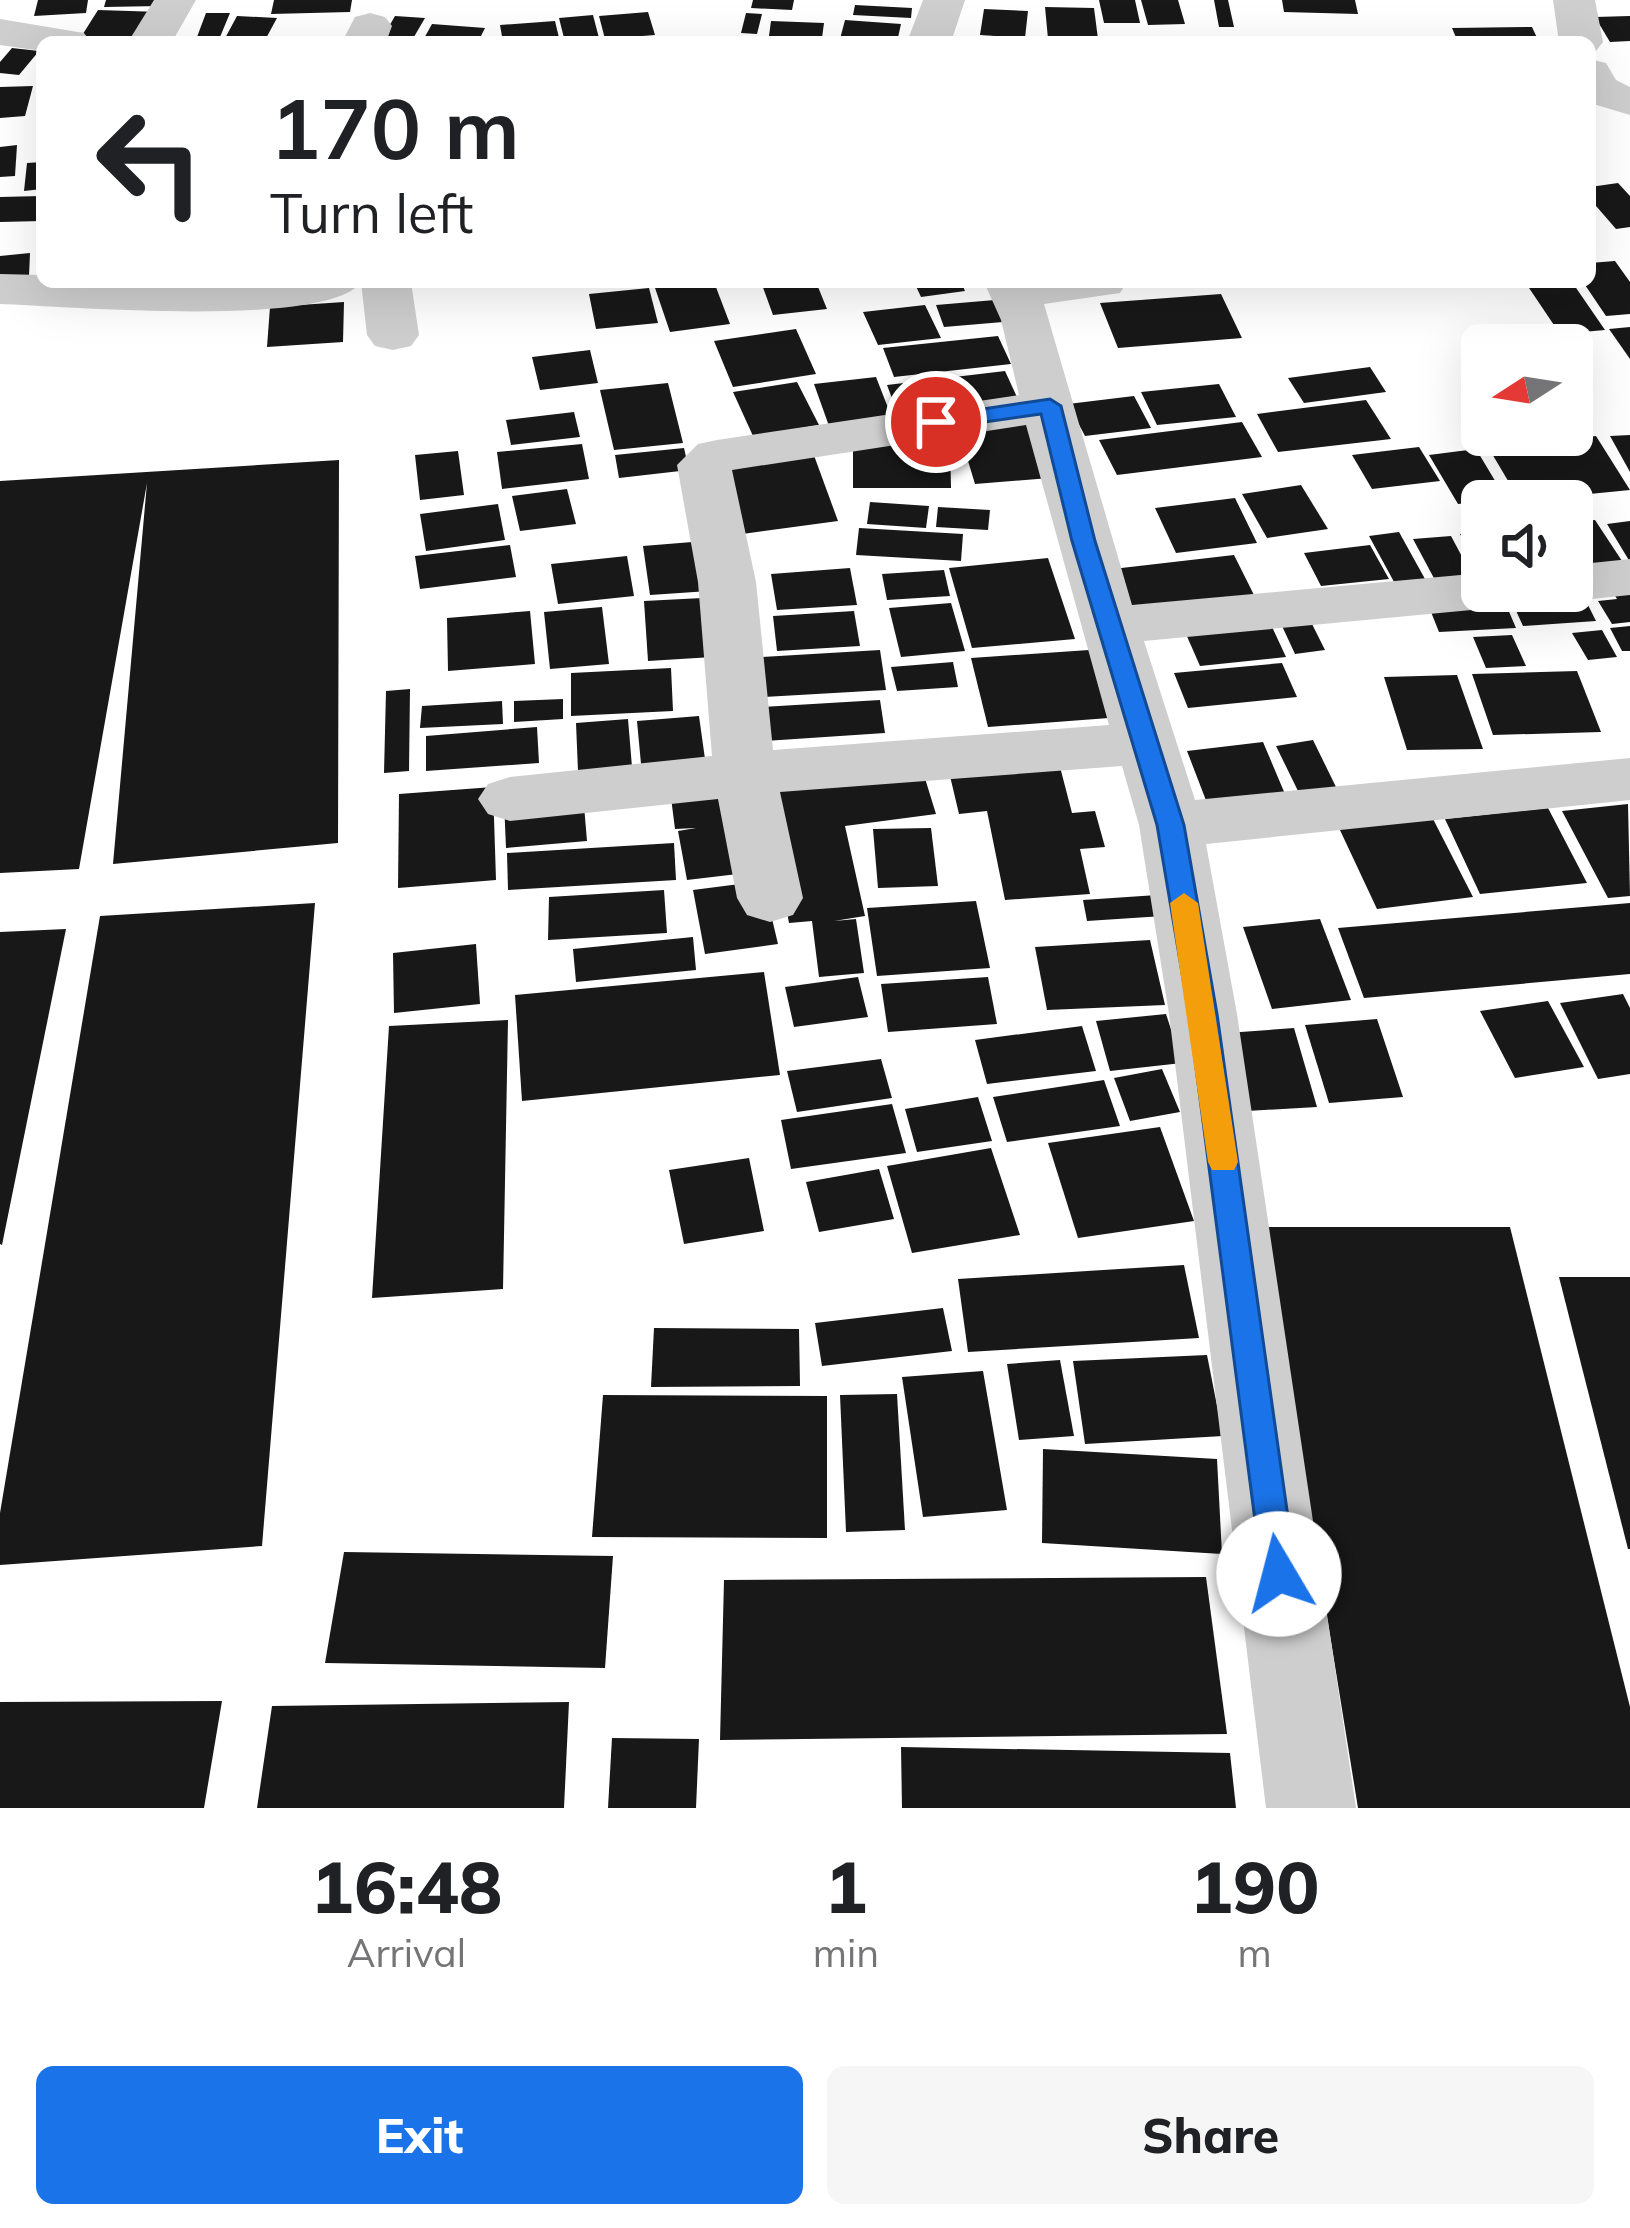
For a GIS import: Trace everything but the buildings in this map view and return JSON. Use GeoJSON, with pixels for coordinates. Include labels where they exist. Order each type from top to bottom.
{"type":"FeatureCollection","features":[{"type":"Feature","properties":{"kind":"street"},"geometry":{"type":"LineString","coordinates":[[154,36],[175,0]]}},
{"type":"Feature","properties":{"kind":"street"},"geometry":{"type":"LineString","coordinates":[[1574,0],[1585,36]]}},
{"type":"Feature","properties":{"kind":"street"},"geometry":{"type":"LineString","coordinates":[[0,32],[36,37]]}},
{"type":"Feature","properties":{"kind":"street"},"geometry":{"type":"LineString","coordinates":[[0,289],[263,296],[321,288]]}},
{"type":"Feature","properties":{"kind":"street"},"geometry":{"type":"LineString","coordinates":[[387,288],[393,335]]}},
{"type":"Feature","properties":{"kind":"street"},"geometry":{"type":"LineString","coordinates":[[1011,288],[1171,825],[1203,1014],[1311,1808]]}},
{"type":"Feature","properties":{"kind":"street"},"geometry":{"type":"LineString","coordinates":[[770,898],[744,772],[727,582],[704,472],[708,460],[764,447],[1050,406]]}},
{"type":"Feature","properties":{"kind":"street"},"geometry":{"type":"LineString","coordinates":[[1593,581],[1630,577]]}},
{"type":"Feature","properties":{"kind":"street"},"geometry":{"type":"LineString","coordinates":[[1109,626],[1461,593]]}},
{"type":"Feature","properties":{"kind":"street"},"geometry":{"type":"LineString","coordinates":[[510,799],[744,772],[1146,744]]}},
{"type":"Feature","properties":{"kind":"street"},"geometry":{"type":"LineString","coordinates":[[1171,825],[1630,779]]}},
{"type":"Feature","properties":{"kind":"slow traffic"},"geometry":{"type":"LineString","coordinates":[[1184,903],[1223,1162]]}},
{"type":"Feature","properties":{"kind":"route"},"geometry":{"type":"LineString","coordinates":[[936,422],[1050,406],[1083,541],[1171,825],[1203,1014],[1279,1574]]}}]}
